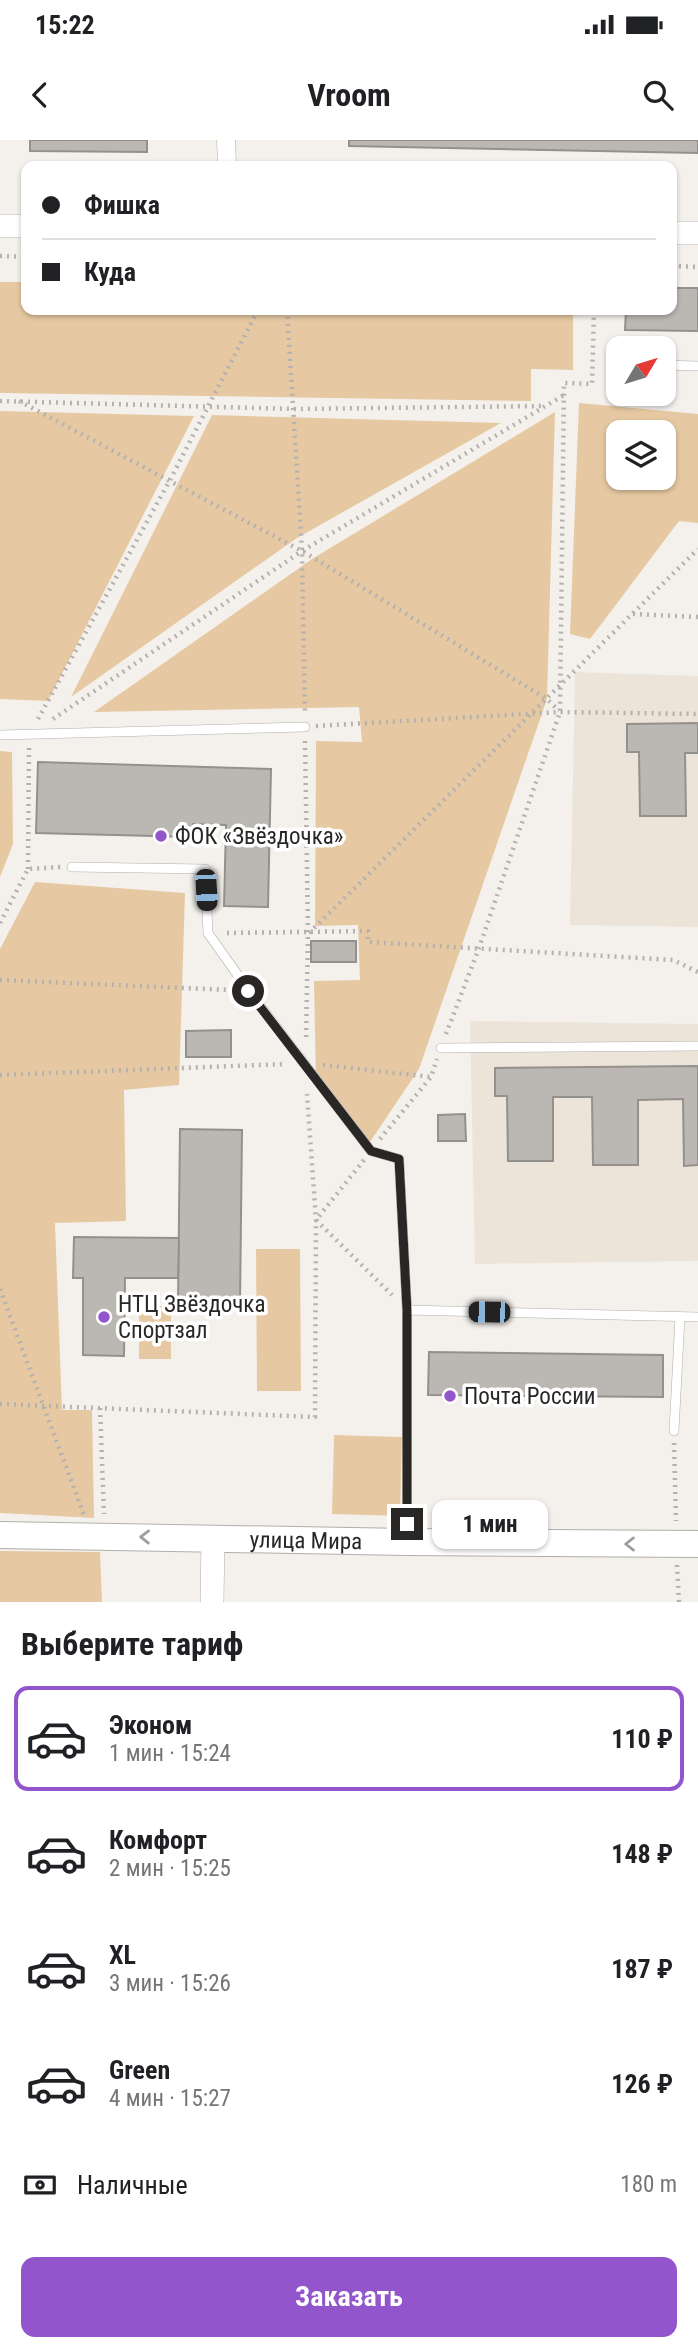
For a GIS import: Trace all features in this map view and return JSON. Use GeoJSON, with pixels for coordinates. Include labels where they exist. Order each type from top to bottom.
{"type":"FeatureCollection","features":[{"type":"Feature","properties":{"kind":"main road","name":"улица Мира"},"geometry":{"type":"LineString","coordinates":[[0,1535],[698,1544]]}},
{"type":"Feature","properties":{"kind":"street"},"geometry":{"type":"LineString","coordinates":[[226,140],[226,161]]}},
{"type":"Feature","properties":{"kind":"street"},"geometry":{"type":"LineString","coordinates":[[0,226],[21,226]]}},
{"type":"Feature","properties":{"kind":"street"},"geometry":{"type":"LineString","coordinates":[[677,233],[698,233]]}},
{"type":"Feature","properties":{"kind":"street"},"geometry":{"type":"LineString","coordinates":[[212,1602],[213,1538]]}},
{"type":"Feature","properties":{"kind":"lane"},"geometry":{"type":"LineString","coordinates":[[676,365],[698,366]]}},
{"type":"Feature","properties":{"kind":"lane"},"geometry":{"type":"LineString","coordinates":[[0,735],[305,727]]}},
{"type":"Feature","properties":{"kind":"lane"},"geometry":{"type":"LineString","coordinates":[[72,867],[205,869],[208,933],[248,991],[371,1151],[399,1159],[407,1310],[407,1542]]}},
{"type":"Feature","properties":{"kind":"lane"},"geometry":{"type":"LineString","coordinates":[[441,1048],[698,1046]]}},
{"type":"Feature","properties":{"kind":"lane"},"geometry":{"type":"LineString","coordinates":[[407,1310],[698,1317]]}},
{"type":"Feature","properties":{"kind":"lane"},"geometry":{"type":"LineString","coordinates":[[674,1431],[680,1317]]}},
{"type":"Feature","properties":{"kind":"path"},"geometry":{"type":"LineString","coordinates":[[0,256],[21,257]]}},
{"type":"Feature","properties":{"kind":"path"},"geometry":{"type":"LineString","coordinates":[[677,266],[698,267]]}},
{"type":"Feature","properties":{"kind":"path"},"geometry":{"type":"LineString","coordinates":[[0,923],[28,869],[29,735],[170,480],[255,315]]}},
{"type":"Feature","properties":{"kind":"path"},"geometry":{"type":"LineString","coordinates":[[0,1404],[315,1417],[316,1220],[305,1063],[308,933],[302,551],[287,315]]}},
{"type":"Feature","properties":{"kind":"path"},"geometry":{"type":"LineString","coordinates":[[316,1220],[431,1077],[479,948],[560,712],[564,383],[592,384],[594,315]]}},
{"type":"Feature","properties":{"kind":"path"},"geometry":{"type":"LineString","coordinates":[[29,735],[302,551],[564,395]]}},
{"type":"Feature","properties":{"kind":"path"},"geometry":{"type":"LineString","coordinates":[[0,401],[294,409],[547,406]]}},
{"type":"Feature","properties":{"kind":"path"},"geometry":{"type":"LineString","coordinates":[[19,401],[302,551],[547,699],[560,712]]}},
{"type":"Feature","properties":{"kind":"path"},"geometry":{"type":"LineString","coordinates":[[308,933],[698,549]]}},
{"type":"Feature","properties":{"kind":"path"},"geometry":{"type":"LineString","coordinates":[[633,614],[698,617]]}},
{"type":"Feature","properties":{"kind":"path"},"geometry":{"type":"LineString","coordinates":[[305,727],[560,712],[698,714]]}},
{"type":"Feature","properties":{"kind":"path"},"geometry":{"type":"LineString","coordinates":[[28,869],[72,867]]}},
{"type":"Feature","properties":{"kind":"path"},"geometry":{"type":"LineString","coordinates":[[208,933],[368,930],[368,942],[673,960],[698,972]]}},
{"type":"Feature","properties":{"kind":"path"},"geometry":{"type":"LineString","coordinates":[[0,980],[248,991]]}},
{"type":"Feature","properties":{"kind":"path"},"geometry":{"type":"LineString","coordinates":[[0,1075],[305,1063],[431,1077]]}},
{"type":"Feature","properties":{"kind":"path"},"geometry":{"type":"LineString","coordinates":[[316,1220],[407,1310]]}},
{"type":"Feature","properties":{"kind":"path"},"geometry":{"type":"LineString","coordinates":[[0,1289],[87,1521]]}},
{"type":"Feature","properties":{"kind":"path"},"geometry":{"type":"LineString","coordinates":[[100,1408],[104,1522]]}},
{"type":"Feature","properties":{"kind":"path"},"geometry":{"type":"LineString","coordinates":[[674,1431],[676,1527]]}},
{"type":"Feature","properties":{"kind":"shaded area"},"geometry":{"type":"Polygon","coordinates":[[[0,282],[21,282],[21,315],[573,315],[573,370],[531,369],[531,401],[0,393],[0,282]]]}},
{"type":"Feature","properties":{"kind":"shaded area"},"geometry":{"type":"Polygon","coordinates":[[[579,403],[698,414],[698,523],[679,521],[590,639],[570,634],[579,403]]]}},
{"type":"Feature","properties":{"kind":"shaded area"},"geometry":{"type":"Polygon","coordinates":[[[0,411],[194,416],[48,701],[0,699],[0,411]]]}},
{"type":"Feature","properties":{"kind":"shaded area"},"geometry":{"type":"Polygon","coordinates":[[[555,412],[547,699],[419,1069],[370,1142],[316,1083],[314,981],[360,980],[358,925],[315,926],[316,741],[362,742],[359,707],[94,712],[312,559],[555,412]]]}},
{"type":"Feature","properties":{"kind":"shaded area"},"geometry":{"type":"Polygon","coordinates":[[[212,415],[501,423],[297,538],[71,697],[212,415]]]}},
{"type":"Feature","properties":{"kind":"shaded area"},"geometry":{"type":"Polygon","coordinates":[[[575,672],[698,676],[698,927],[570,925],[575,672]]]}},
{"type":"Feature","properties":{"kind":"shaded area"},"geometry":{"type":"Polygon","coordinates":[[[0,751],[12,752],[13,844],[0,877],[0,751]]]}},
{"type":"Feature","properties":{"kind":"shaded area"},"geometry":{"type":"Polygon","coordinates":[[[35,882],[185,893],[179,1085],[124,1090],[126,1221],[55,1223],[62,1410],[92,1410],[94,1518],[0,1513],[0,949],[35,882]]]}},
{"type":"Feature","properties":{"kind":"shaded area"},"geometry":{"type":"Polygon","coordinates":[[[470,1021],[698,1024],[698,1261],[475,1264],[470,1021]]]}},
{"type":"Feature","properties":{"kind":"shaded area"},"geometry":{"type":"Polygon","coordinates":[[[256,1249],[300,1249],[301,1391],[257,1391],[256,1249]]]}},
{"type":"Feature","properties":{"kind":"shaded area"},"geometry":{"type":"Polygon","coordinates":[[[139,1306],[171,1306],[171,1359],[139,1359],[139,1306]]]}},
{"type":"Feature","properties":{"kind":"shaded area"},"geometry":{"type":"Polygon","coordinates":[[[334,1435],[402,1437],[400,1516],[332,1514],[334,1435]]]}},
{"type":"Feature","properties":{"kind":"shaded area"},"geometry":{"type":"Polygon","coordinates":[[[0,1551],[100,1552],[102,1602],[0,1602],[0,1551]]]}},
{"type":"Feature","properties":{"kind":"building"},"geometry":{"type":"Polygon","coordinates":[[[30,140],[147,140],[147,152],[30,151],[30,140]]]}},
{"type":"Feature","properties":{"kind":"building"},"geometry":{"type":"Polygon","coordinates":[[[349,140],[698,140],[698,153],[349,146],[349,140]]]}},
{"type":"Feature","properties":{"kind":"building"},"geometry":{"type":"Polygon","coordinates":[[[677,288],[698,288],[698,331],[625,330],[626,315],[677,315],[677,288]]]}},
{"type":"Feature","properties":{"kind":"building"},"geometry":{"type":"Polygon","coordinates":[[[698,723],[698,753],[685,753],[686,816],[640,816],[639,752],[627,752],[627,724],[698,723]]]}},
{"type":"Feature","properties":{"kind":"building","name":"ФОК «Звёздочка»"},"geometry":{"type":"Polygon","coordinates":[[[38,762],[271,769],[268,907],[224,906],[226,825],[193,824],[192,837],[36,833],[38,762]]]}},
{"type":"Feature","properties":{"kind":"building"},"geometry":{"type":"Polygon","coordinates":[[[311,941],[356,941],[356,962],[311,962],[311,941]]]}},
{"type":"Feature","properties":{"kind":"building"},"geometry":{"type":"Polygon","coordinates":[[[231,1030],[231,1057],[186,1057],[186,1031],[231,1030]]]}},
{"type":"Feature","properties":{"kind":"building"},"geometry":{"type":"Polygon","coordinates":[[[698,1066],[698,1165],[684,1166],[683,1099],[638,1100],[638,1165],[593,1165],[592,1097],[553,1097],[553,1161],[508,1161],[507,1096],[495,1096],[495,1068],[698,1066]]]}},
{"type":"Feature","properties":{"kind":"building"},"geometry":{"type":"Polygon","coordinates":[[[465,1114],[466,1141],[438,1141],[438,1115],[465,1114]]]}},
{"type":"Feature","properties":{"kind":"building"},"geometry":{"type":"Polygon","coordinates":[[[180,1129],[242,1130],[240,1305],[178,1305],[180,1129]]]}},
{"type":"Feature","properties":{"kind":"building","name":"НТЦ Звёздочка Спортзал"},"geometry":{"type":"Polygon","coordinates":[[[74,1237],[179,1238],[178,1278],[125,1278],[124,1356],[83,1355],[83,1278],[73,1278],[74,1237]]]}},
{"type":"Feature","properties":{"kind":"building"},"geometry":{"type":"Polygon","coordinates":[[[429,1352],[663,1355],[663,1397],[428,1395],[429,1352]]]}},
{"type":"Feature","properties":{"kind":"place","name":"ФОК «Звёздочка»"},"geometry":{"type":"Point","coordinates":[161,836]}},
{"type":"Feature","properties":{"kind":"place","name":"НТЦ Звёздочка Спортзал"},"geometry":{"type":"Point","coordinates":[104,1317]}},
{"type":"Feature","properties":{"kind":"place","name":"Почта России"},"geometry":{"type":"Point","coordinates":[450,1396]}},
{"type":"Feature","properties":{"kind":"route"},"geometry":{"type":"LineString","coordinates":[[248,991],[371,1151],[399,1159],[407,1310],[407,1524]]}}]}
